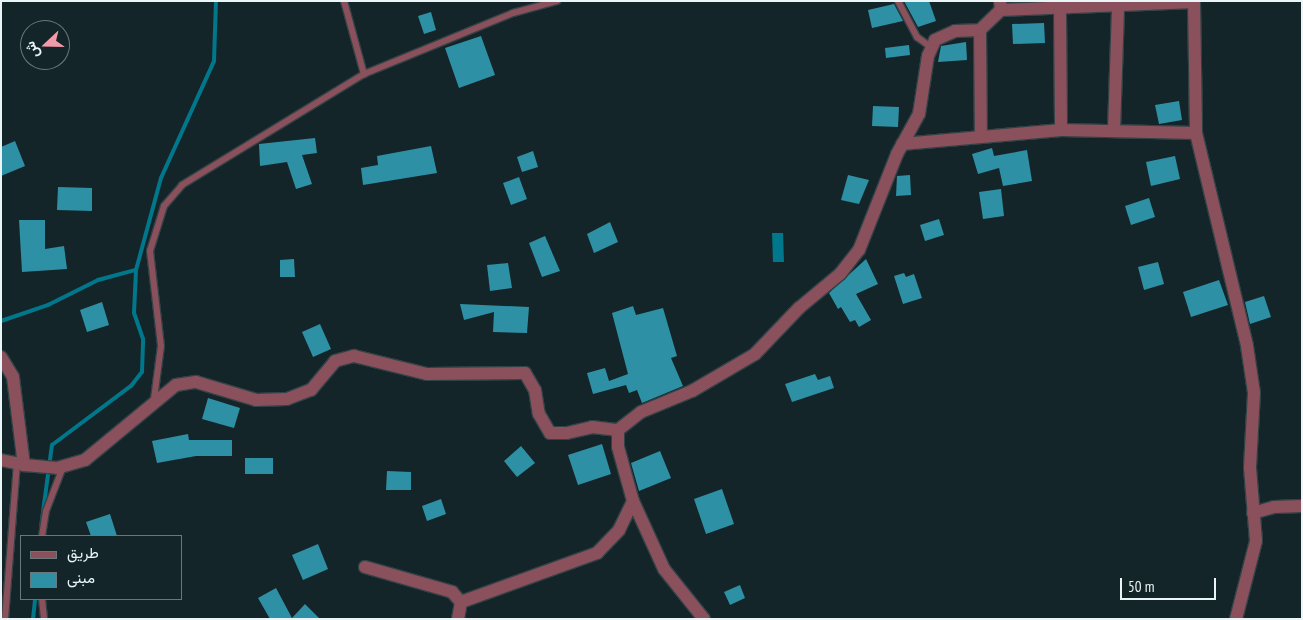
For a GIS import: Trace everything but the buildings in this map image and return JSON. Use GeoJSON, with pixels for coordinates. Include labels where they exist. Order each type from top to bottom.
{"type":"FeatureCollection","features":[{"type":"Feature","properties":{"kind":"street"},"geometry":{"type":"LineString","coordinates":[[981,137],[980,30],[1000,6],[1060,11],[1088,5],[1118,8],[1194,2],[1196,133],[1252,374],[1253,513],[1256,541],[1236,619]]}},
{"type":"Feature","properties":{"kind":"street"},"geometry":{"type":"LineString","coordinates":[[1114,130],[1118,8]]}},
{"type":"Feature","properties":{"kind":"street"},"geometry":{"type":"LineString","coordinates":[[1060,11],[1061,130]]}},
{"type":"Feature","properties":{"kind":"street"},"geometry":{"type":"LineString","coordinates":[[1,460],[60,467],[80,462],[102,447],[154,399],[187,381],[256,400],[287,399],[311,390],[335,361],[354,356],[427,374],[525,373],[535,390],[539,414],[550,433],[567,434],[592,426],[618,430],[641,412],[692,391],[754,354],[799,308],[840,274],[859,250],[902,144],[920,114],[931,47],[947,34],[980,30]]}},
{"type":"Feature","properties":{"kind":"street"},"geometry":{"type":"LineString","coordinates":[[902,144],[1061,130],[1196,133]]}},
{"type":"Feature","properties":{"kind":"street"},"geometry":{"type":"LineString","coordinates":[[1,357],[13,377],[24,464]]}},
{"type":"Feature","properties":{"kind":"street"},"geometry":{"type":"LineString","coordinates":[[618,430],[618,447],[633,501],[664,569],[704,619]]}},
{"type":"Feature","properties":{"kind":"street"},"geometry":{"type":"LineString","coordinates":[[461,602],[597,553],[619,530],[633,501]]}},
{"type":"Feature","properties":{"kind":"street"},"geometry":{"type":"LineString","coordinates":[[1253,513],[1274,507],[1302,506]]}},
{"type":"Feature","properties":{"kind":"street"},"geometry":{"type":"LineString","coordinates":[[364,567],[439,586],[452,592],[461,602]]}},
{"type":"Feature","properties":{"kind":"street"},"geometry":{"type":"LineString","coordinates":[[458,619],[461,602]]}},
{"type":"Feature","properties":{"kind":"lane"},"geometry":{"type":"LineString","coordinates":[[344,1],[364,74]]}},
{"type":"Feature","properties":{"kind":"lane"},"geometry":{"type":"LineString","coordinates":[[154,399],[161,346],[150,251],[164,206],[182,185],[364,74],[513,13],[557,1]]}},
{"type":"Feature","properties":{"kind":"lane"},"geometry":{"type":"LineString","coordinates":[[898,1],[917,37],[931,47]]}},
{"type":"Feature","properties":{"kind":"lane"},"geometry":{"type":"LineString","coordinates":[[5,619],[24,464]]}},
{"type":"Feature","properties":{"kind":"lane"},"geometry":{"type":"LineString","coordinates":[[42,535],[46,511],[60,467]]}},
{"type":"Feature","properties":{"kind":"lane"},"geometry":{"type":"LineString","coordinates":[[42,600],[44,619]]}},
{"type":"Feature","properties":{"kind":"water"},"geometry":{"type":"Polygon","coordinates":[[[772,233],[783,233],[784,262],[773,262],[772,233]]]}},
{"type":"Feature","properties":{"kind":"waterway"},"geometry":{"type":"LineString","coordinates":[[41,527],[52,445],[131,386],[142,372],[143,339],[134,313],[136,270],[161,178],[214,61],[216,1]]}},
{"type":"Feature","properties":{"kind":"waterway"},"geometry":{"type":"LineString","coordinates":[[1,321],[48,305],[98,280],[136,270]]}},
{"type":"Feature","properties":{"kind":"waterway"},"geometry":{"type":"LineString","coordinates":[[33,619],[35,600]]}}]}
